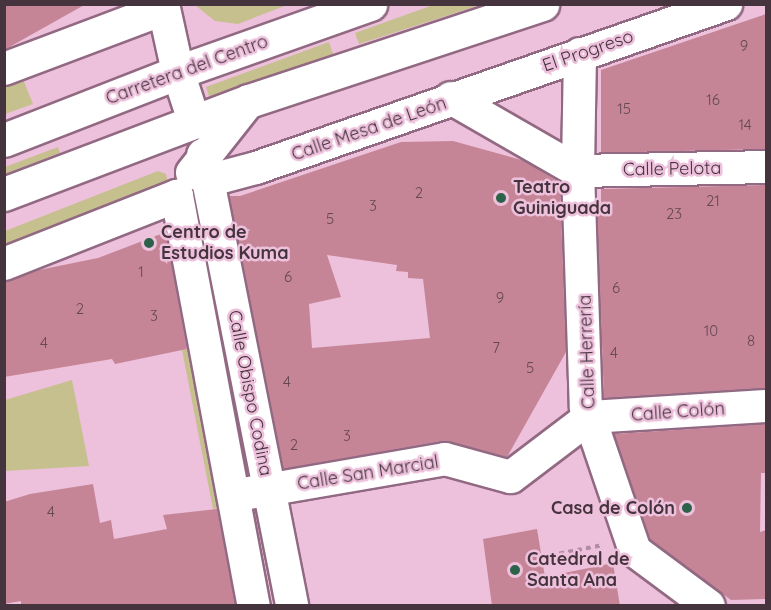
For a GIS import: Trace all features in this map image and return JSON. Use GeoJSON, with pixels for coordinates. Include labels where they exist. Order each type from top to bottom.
{"type":"FeatureCollection","features":[{"type":"Feature","properties":{"kind":"main road","name":"Carretera del Centro"},"geometry":{"type":"LineString","coordinates":[[4,140],[178,72],[370,4]]}},
{"type":"Feature","properties":{"kind":"main road"},"geometry":{"type":"LineString","coordinates":[[4,194],[249,101],[542,4]]}},
{"type":"Feature","properties":{"kind":"street","name":"El Progreso"},"geometry":{"type":"LineString","coordinates":[[451,98],[726,4]]}},
{"type":"Feature","properties":{"kind":"street"},"geometry":{"type":"LineString","coordinates":[[4,69],[163,7],[178,72],[194,121]]}},
{"type":"Feature","properties":{"kind":"street","name":"Calle Herrería"},"geometry":{"type":"LineString","coordinates":[[580,54],[578,171],[586,407],[635,551],[709,606]]}},
{"type":"Feature","properties":{"kind":"street","name":"Calle Mesa de León"},"geometry":{"type":"LineString","coordinates":[[205,168],[256,168],[451,98],[578,171]]}},
{"type":"Feature","properties":{"kind":"street"},"geometry":{"type":"LineString","coordinates":[[4,264],[177,196],[205,168],[249,101]]}},
{"type":"Feature","properties":{"kind":"street","name":"Calle Pelota"},"geometry":{"type":"LineString","coordinates":[[578,171],[766,167]]}},
{"type":"Feature","properties":{"kind":"street","name":"Calle Obispo Codina"},"geometry":{"type":"LineString","coordinates":[[205,168],[292,606]]}},
{"type":"Feature","properties":{"kind":"street","name":"Calle Obispo Codina"},"geometry":{"type":"LineString","coordinates":[[177,196],[254,606]]}},
{"type":"Feature","properties":{"kind":"street","name":"Calle Colón"},"geometry":{"type":"LineString","coordinates":[[590,417],[766,406]]}},
{"type":"Feature","properties":{"kind":"street","name":"Calle San Marcial"},"geometry":{"type":"LineString","coordinates":[[234,495],[444,459],[511,477],[590,417]]}},
{"type":"Feature","properties":{"kind":"path"},"geometry":{"type":"LineString","coordinates":[[542,557],[615,543]]}},
{"type":"Feature","properties":{"kind":"shaded area"},"geometry":{"type":"Polygon","coordinates":[[[436,4],[480,5],[359,44],[355,33],[436,4]]]}},
{"type":"Feature","properties":{"kind":"shaded area"},"geometry":{"type":"Polygon","coordinates":[[[195,5],[287,5],[238,24],[215,21],[195,5]]]}},
{"type":"Feature","properties":{"kind":"shaded area"},"geometry":{"type":"Polygon","coordinates":[[[329,42],[333,54],[210,99],[206,87],[329,42]]]}},
{"type":"Feature","properties":{"kind":"shaded area"},"geometry":{"type":"Polygon","coordinates":[[[22,77],[33,104],[5,114],[5,84],[22,77]]]}},
{"type":"Feature","properties":{"kind":"shaded area"},"geometry":{"type":"Polygon","coordinates":[[[58,147],[60,153],[5,174],[5,167],[58,147]]]}},
{"type":"Feature","properties":{"kind":"shaded area"},"geometry":{"type":"Polygon","coordinates":[[[158,171],[166,174],[168,184],[5,249],[5,231],[158,171]]]}},
{"type":"Feature","properties":{"kind":"shaded area"},"geometry":{"type":"Polygon","coordinates":[[[191,349],[222,508],[213,509],[182,350],[191,349]]]}},
{"type":"Feature","properties":{"kind":"shaded area"},"geometry":{"type":"Polygon","coordinates":[[[72,380],[89,466],[5,471],[5,400],[72,380]]]}},
{"type":"Feature","properties":{"kind":"building"},"geometry":{"type":"Polygon","coordinates":[[[4,4],[86,4],[4,50],[4,4]]]}},
{"type":"Feature","properties":{"kind":"building"},"geometry":{"type":"Polygon","coordinates":[[[766,14],[766,149],[601,153],[601,70],[766,14]]]}},
{"type":"Feature","properties":{"kind":"building"},"geometry":{"type":"Polygon","coordinates":[[[453,141],[525,161],[560,183],[566,352],[507,457],[442,441],[283,469],[229,196],[240,196],[401,142],[453,141]],[[327,255],[341,297],[309,304],[312,348],[430,338],[423,279],[408,278],[408,272],[396,271],[397,265],[327,255]]]}},
{"type":"Feature","properties":{"kind":"building"},"geometry":{"type":"Polygon","coordinates":[[[766,185],[766,388],[604,398],[597,209],[601,211],[601,189],[766,185]]]}},
{"type":"Feature","properties":{"kind":"building"},"geometry":{"type":"Polygon","coordinates":[[[166,232],[187,349],[115,364],[112,359],[4,377],[4,282],[39,270],[98,258],[166,232]]]}},
{"type":"Feature","properties":{"kind":"building","name":"Casa de Colón"},"geometry":{"type":"Polygon","coordinates":[[[766,424],[766,473],[761,473],[760,532],[766,530],[766,599],[731,600],[650,540],[614,434],[766,424]]]}},
{"type":"Feature","properties":{"kind":"building"},"geometry":{"type":"Polygon","coordinates":[[[93,484],[100,523],[111,520],[114,539],[167,529],[163,515],[217,509],[236,606],[21,606],[21,601],[4,604],[4,502],[30,494],[93,484]]]}},
{"type":"Feature","properties":{"kind":"building","name":"Catedral de Santa Ana"},"geometry":{"type":"Polygon","coordinates":[[[537,529],[545,577],[613,563],[620,606],[492,606],[483,539],[537,529]]]}},
{"type":"Feature","properties":{"kind":"place","name":"Teatro Guiniguada"},"geometry":{"type":"Point","coordinates":[501,198]}},
{"type":"Feature","properties":{"kind":"place","name":"Centro de Estudios Kuma"},"geometry":{"type":"Point","coordinates":[149,243]}},
{"type":"Feature","properties":{"kind":"place","name":"Casa de Colón"},"geometry":{"type":"Point","coordinates":[687,508]}},
{"type":"Feature","properties":{"kind":"place","name":"Catedral de Santa Ana"},"geometry":{"type":"Point","coordinates":[515,570]}}]}
